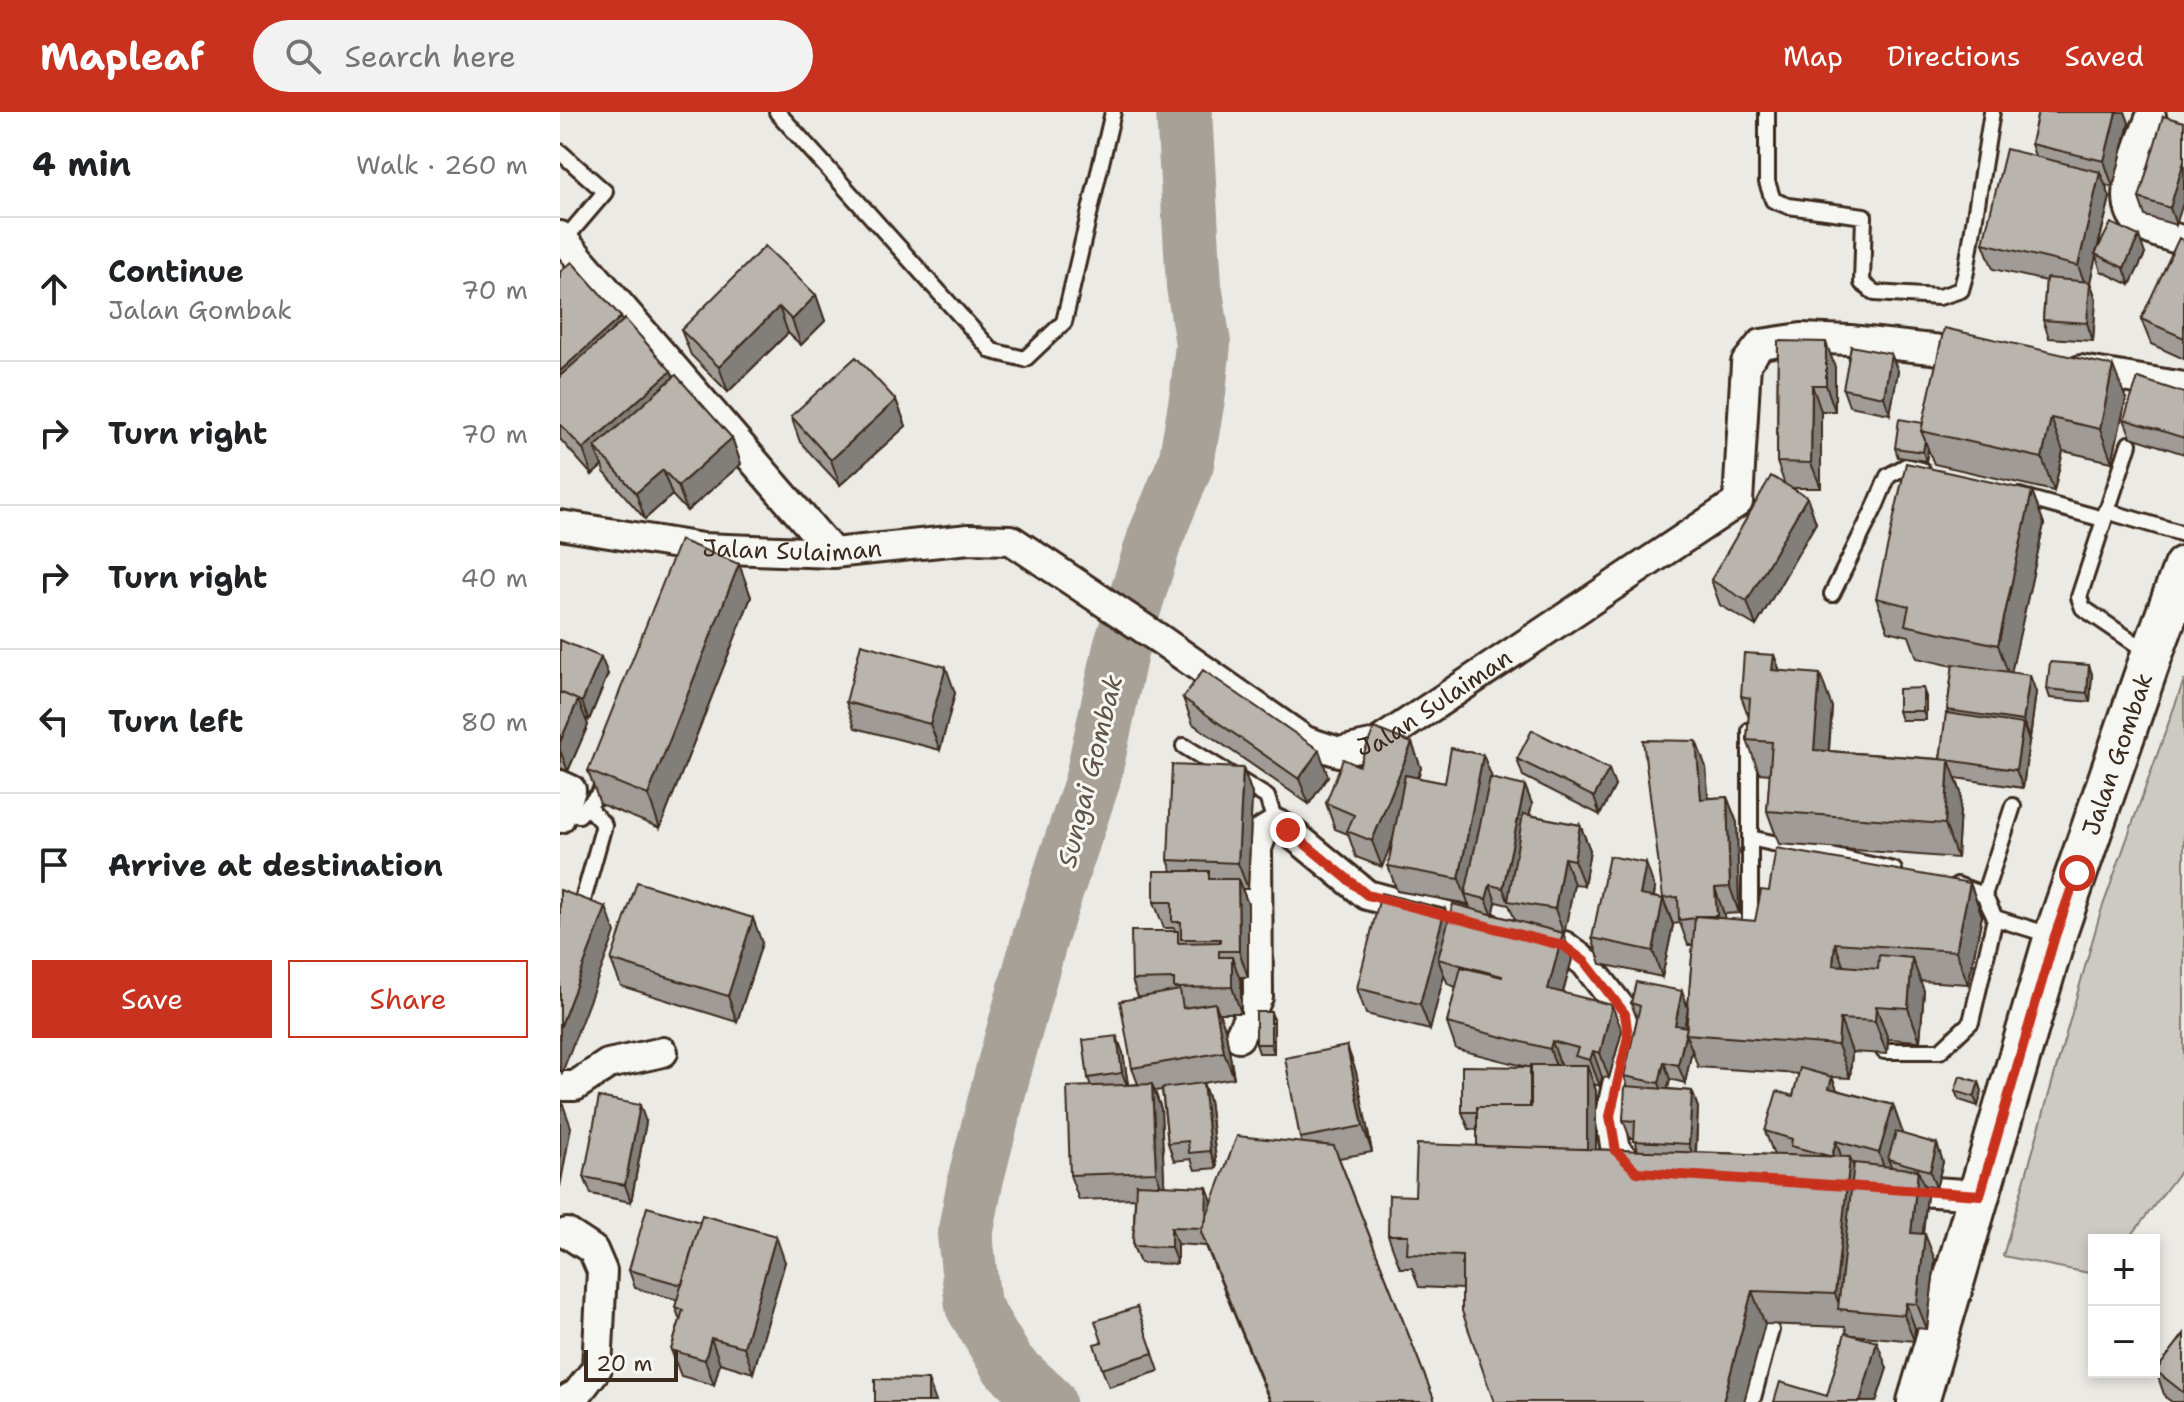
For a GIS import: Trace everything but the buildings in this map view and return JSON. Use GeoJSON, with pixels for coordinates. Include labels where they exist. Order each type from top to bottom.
{"type":"FeatureCollection","features":[{"type":"Feature","properties":{"kind":"main road","name":"Jalan Gombak"},"geometry":{"type":"LineString","coordinates":[[1918,1402],[2055,936],[2184,567]]}},
{"type":"Feature","properties":{"kind":"street"},"geometry":{"type":"LineString","coordinates":[[2151,116],[2129,181],[2129,206],[2137,222],[2184,241]]}},
{"type":"Feature","properties":{"kind":"street"},"geometry":{"type":"LineString","coordinates":[[562,238],[833,553]]}},
{"type":"Feature","properties":{"kind":"street","name":"Jalan Sulaiman"},"geometry":{"type":"LineString","coordinates":[[560,525],[702,548],[833,553],[969,539],[1011,540],[1305,741],[1339,752],[1376,744],[1738,502],[1746,363],[1761,344],[1801,338],[1850,340],[2002,357]]}},
{"type":"Feature","properties":{"kind":"street"},"geometry":{"type":"LineString","coordinates":[[2062,367],[2184,387]]}},
{"type":"Feature","properties":{"kind":"street"},"geometry":{"type":"LineString","coordinates":[[1239,1037],[1258,997],[1257,848],[1263,832],[1276,824],[1288,830],[1367,895],[1564,946],[1585,962],[1625,1014],[1628,1036],[1610,1116],[1616,1151],[1637,1172],[1668,1174]]}},
{"type":"Feature","properties":{"kind":"street"},"geometry":{"type":"LineString","coordinates":[[560,1086],[575,1086],[608,1064],[663,1052]]}},
{"type":"Feature","properties":{"kind":"street"},"geometry":{"type":"LineString","coordinates":[[1870,1188],[1980,1195]]}},
{"type":"Feature","properties":{"kind":"street"},"geometry":{"type":"LineString","coordinates":[[563,1402],[577,1394],[597,1368],[602,1271],[593,1250],[567,1233]]}},
{"type":"Feature","properties":{"kind":"lane"},"geometry":{"type":"LineString","coordinates":[[777,112],[992,351],[1025,359],[1064,322],[1113,112]]}},
{"type":"Feature","properties":{"kind":"lane"},"geometry":{"type":"LineString","coordinates":[[1767,112],[1767,182],[1773,200],[1788,206],[1864,216],[1862,283],[1875,293],[1939,297],[1961,290],[1992,112]]}},
{"type":"Feature","properties":{"kind":"lane"},"geometry":{"type":"LineString","coordinates":[[560,152],[605,192],[562,238]]}},
{"type":"Feature","properties":{"kind":"lane"},"geometry":{"type":"LineString","coordinates":[[2129,444],[2079,597],[2083,608],[2152,654]]}},
{"type":"Feature","properties":{"kind":"lane"},"geometry":{"type":"LineString","coordinates":[[1832,594],[1888,476],[1906,466],[1937,474]]}},
{"type":"Feature","properties":{"kind":"lane"},"geometry":{"type":"LineString","coordinates":[[1997,490],[2184,534]]}},
{"type":"Feature","properties":{"kind":"lane"},"geometry":{"type":"LineString","coordinates":[[1749,949],[1750,720]]}},
{"type":"Feature","properties":{"kind":"lane"},"geometry":{"type":"LineString","coordinates":[[1184,746],[1267,797],[1276,824]]}},
{"type":"Feature","properties":{"kind":"lane"},"geometry":{"type":"LineString","coordinates":[[568,805],[599,794],[609,767]]}},
{"type":"Feature","properties":{"kind":"lane"},"geometry":{"type":"LineString","coordinates":[[568,805],[604,825],[583,900]]}},
{"type":"Feature","properties":{"kind":"lane"},"geometry":{"type":"LineString","coordinates":[[1884,1051],[1940,1051],[1971,1022],[1995,918],[1984,895],[2013,806]]}},
{"type":"Feature","properties":{"kind":"lane"},"geometry":{"type":"LineString","coordinates":[[1750,838],[1904,872]]}},
{"type":"Feature","properties":{"kind":"lane"},"geometry":{"type":"LineString","coordinates":[[1946,882],[1984,895]]}},
{"type":"Feature","properties":{"kind":"lane"},"geometry":{"type":"LineString","coordinates":[[1995,918],[2055,936]]}},
{"type":"Feature","properties":{"kind":"lane"},"geometry":{"type":"LineString","coordinates":[[1752,1402],[1771,1330]]}},
{"type":"Feature","properties":{"kind":"shaded area"},"geometry":{"type":"Polygon","coordinates":[[[2184,680],[2184,1166],[2133,1234],[2088,1234],[2088,1273],[2003,1256],[2100,914],[2184,680]]]}},
{"type":"Feature","properties":{"kind":"waterway","name":"Sungai Gombak"},"geometry":{"type":"LineString","coordinates":[[1048,1402],[1008,1365],[973,1306],[965,1235],[976,1178],[1040,938],[1092,782],[1121,648],[1155,538],[1186,463],[1203,344],[1194,286],[1184,112]]}},
{"type":"Feature","properties":{"kind":"route"},"geometry":{"type":"LineString","coordinates":[[1288,830],[1367,895],[1564,946],[1585,962],[1625,1014],[1628,1036],[1610,1116],[1616,1151],[1637,1172],[1980,1195],[2055,936],[2077,873]]}}]}
